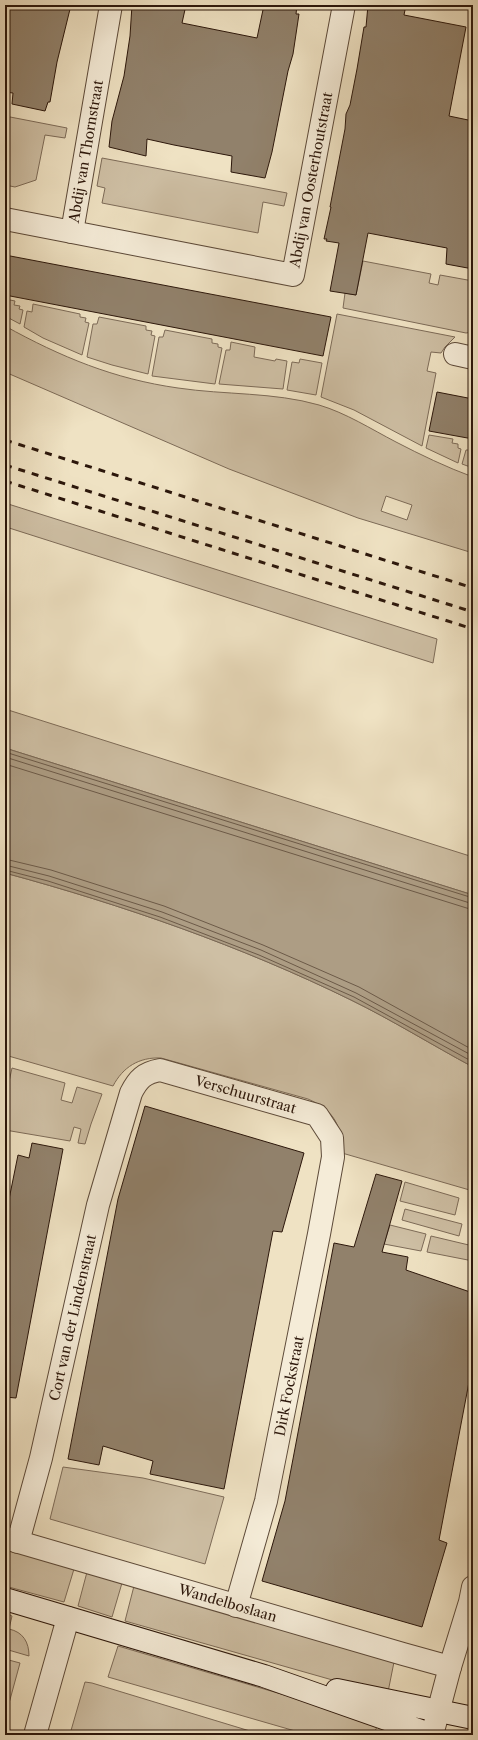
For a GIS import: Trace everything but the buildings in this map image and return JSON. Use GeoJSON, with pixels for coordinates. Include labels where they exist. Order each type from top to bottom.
{"type":"FeatureCollection","features":[{"type":"Feature","properties":{"kind":"street","name":"Abdij van Thornstraat"},"geometry":{"type":"LineString","coordinates":[[5,220],[72,232],[111,5]]}},
{"type":"Feature","properties":{"kind":"street","name":"Abdij van Oosterhoutstraat"},"geometry":{"type":"LineString","coordinates":[[72,232],[293,275],[344,5]]}},
{"type":"Feature","properties":{"kind":"street","name":"Verschuurstraat"},"geometry":{"type":"LineString","coordinates":[[131,1093],[136,1083],[148,1072],[160,1070],[317,1114],[332,1138],[332,1164]]}},
{"type":"Feature","properties":{"kind":"street","name":"Cort van der Lindenstraat"},"geometry":{"type":"LineString","coordinates":[[11,1540],[41,1458],[98,1205],[131,1093]]}},
{"type":"Feature","properties":{"kind":"street","name":"Dirk Fockstraat"},"geometry":{"type":"LineString","coordinates":[[236,1606],[266,1501],[332,1164]]}},
{"type":"Feature","properties":{"kind":"street","name":"Wandelboslaan"},"geometry":{"type":"LineString","coordinates":[[11,1540],[450,1667]]}},
{"type":"Feature","properties":{"kind":"street"},"geometry":{"type":"LineString","coordinates":[[5,1599],[254,1673],[432,1735],[450,1667],[472,1598]]}},
{"type":"Feature","properties":{"kind":"street"},"geometry":{"type":"LineString","coordinates":[[34,1735],[68,1618]]}},
{"type":"Feature","properties":{"kind":"street"},"geometry":{"type":"LineString","coordinates":[[254,1673],[473,1718]]}},
{"type":"Feature","properties":{"kind":"shaded area"},"geometry":{"type":"Polygon","coordinates":[[[5,116],[67,128],[65,138],[45,135],[36,180],[15,187],[5,185],[5,116]]]}},
{"type":"Feature","properties":{"kind":"shaded area"},"geometry":{"type":"Polygon","coordinates":[[[102,158],[287,193],[284,206],[263,202],[258,233],[102,203],[105,188],[97,186],[102,158]]]}},
{"type":"Feature","properties":{"kind":"shaded area"},"geometry":{"type":"Polygon","coordinates":[[[363,261],[431,274],[429,283],[438,285],[440,275],[473,281],[473,332],[466,333],[343,308],[345,293],[356,295],[363,261]]]}},
{"type":"Feature","properties":{"kind":"shaded area"},"geometry":{"type":"Polygon","coordinates":[[[5,299],[15,301],[14,305],[20,306],[19,309],[23,310],[20,324],[5,316],[5,299]]]}},
{"type":"Feature","properties":{"kind":"shaded area"},"geometry":{"type":"Polygon","coordinates":[[[33,304],[80,314],[80,317],[86,318],[85,322],[89,323],[82,355],[43,338],[24,327],[27,311],[32,312],[33,304]]]}},
{"type":"Feature","properties":{"kind":"shaded area"},"geometry":{"type":"Polygon","coordinates":[[[337,314],[455,337],[441,353],[431,352],[427,371],[436,373],[422,446],[354,410],[321,397],[337,314]]]}},
{"type":"Feature","properties":{"kind":"shaded area"},"geometry":{"type":"Polygon","coordinates":[[[99,317],[146,326],[146,330],[152,331],[151,335],[155,336],[148,374],[87,357],[93,324],[97,324],[99,317]]]}},
{"type":"Feature","properties":{"kind":"shaded area"},"geometry":{"type":"Polygon","coordinates":[[[5,326],[67,357],[110,373],[132,379],[178,388],[285,398],[329,408],[424,456],[473,477],[473,553],[358,518],[229,469],[5,372],[5,326]],[[386,496],[381,511],[407,520],[412,505],[386,496]]]}},
{"type":"Feature","properties":{"kind":"shaded area"},"geometry":{"type":"Polygon","coordinates":[[[165,330],[212,339],[212,343],[218,344],[218,347],[222,348],[215,384],[152,376],[159,337],[163,337],[165,330]]]}},
{"type":"Feature","properties":{"kind":"shaded area"},"geometry":{"type":"Polygon","coordinates":[[[231,342],[255,347],[254,357],[275,361],[276,359],[287,361],[283,389],[219,384],[226,350],[230,350],[231,342]]]}},
{"type":"Feature","properties":{"kind":"shaded area"},"geometry":{"type":"Polygon","coordinates":[[[300,359],[322,363],[316,395],[287,390],[292,362],[299,363],[300,359]]]}},
{"type":"Feature","properties":{"kind":"shaded area"},"geometry":{"type":"Polygon","coordinates":[[[429,435],[453,439],[452,443],[458,444],[458,448],[461,449],[458,463],[426,448],[429,435]]]}},
{"type":"Feature","properties":{"kind":"shaded area"},"geometry":{"type":"Polygon","coordinates":[[[472,443],[473,468],[462,464],[466,450],[470,450],[472,443]]]}},
{"type":"Feature","properties":{"kind":"shaded area"},"geometry":{"type":"Polygon","coordinates":[[[5,503],[437,639],[433,663],[6,527],[9,516],[5,515],[5,503]]]}},
{"type":"Feature","properties":{"kind":"shaded area"},"geometry":{"type":"Polygon","coordinates":[[[5,709],[473,857],[473,895],[5,748],[5,709]]]}},
{"type":"Feature","properties":{"kind":"shaded area"},"geometry":{"type":"Polygon","coordinates":[[[5,873],[49,885],[137,913],[181,928],[267,962],[351,1000],[473,1067],[473,1191],[342,1153],[340,1134],[335,1120],[325,1109],[308,1099],[161,1058],[146,1059],[132,1064],[122,1073],[113,1086],[5,1055],[5,873]]]}},
{"type":"Feature","properties":{"kind":"shaded area"},"geometry":{"type":"Polygon","coordinates":[[[12,1068],[65,1083],[61,1100],[72,1103],[77,1087],[102,1094],[85,1144],[78,1143],[81,1129],[74,1127],[70,1141],[5,1130],[5,1100],[12,1068]]]}},
{"type":"Feature","properties":{"kind":"shaded area"},"geometry":{"type":"Polygon","coordinates":[[[405,1182],[459,1198],[455,1215],[400,1201],[405,1182]]]}},
{"type":"Feature","properties":{"kind":"shaded area"},"geometry":{"type":"Polygon","coordinates":[[[405,1209],[462,1224],[459,1236],[402,1220],[405,1209]]]}},
{"type":"Feature","properties":{"kind":"shaded area"},"geometry":{"type":"Polygon","coordinates":[[[390,1225],[426,1234],[421,1251],[384,1244],[390,1225]]]}},
{"type":"Feature","properties":{"kind":"shaded area"},"geometry":{"type":"Polygon","coordinates":[[[431,1236],[473,1246],[473,1261],[427,1252],[431,1236]]]}},
{"type":"Feature","properties":{"kind":"shaded area"},"geometry":{"type":"Polygon","coordinates":[[[63,1467],[143,1478],[224,1497],[205,1564],[50,1519],[63,1467]]]}},
{"type":"Feature","properties":{"kind":"shaded area"},"geometry":{"type":"Polygon","coordinates":[[[5,1549],[74,1569],[64,1602],[5,1586],[5,1549]]]}},
{"type":"Feature","properties":{"kind":"shaded area"},"geometry":{"type":"Polygon","coordinates":[[[87,1572],[122,1583],[112,1617],[78,1606],[87,1572]]]}},
{"type":"Feature","properties":{"kind":"shaded area"},"geometry":{"type":"Polygon","coordinates":[[[134,1586],[394,1662],[388,1692],[336,1681],[125,1621],[134,1586]]]}},
{"type":"Feature","properties":{"kind":"shaded area"},"geometry":{"type":"Polygon","coordinates":[[[5,1613],[12,1616],[9,1629],[14,1630],[24,1638],[28,1646],[29,1656],[5,1649],[5,1613]]]}},
{"type":"Feature","properties":{"kind":"shaded area"},"geometry":{"type":"Polygon","coordinates":[[[118,1646],[315,1704],[377,1727],[373,1735],[309,1735],[108,1677],[118,1646]]]}},
{"type":"Feature","properties":{"kind":"shaded area"},"geometry":{"type":"Polygon","coordinates":[[[5,1659],[20,1663],[5,1718],[5,1659]]]}},
{"type":"Feature","properties":{"kind":"shaded area"},"geometry":{"type":"Polygon","coordinates":[[[85,1682],[92,1683],[263,1735],[70,1734],[85,1682]]]}},
{"type":"Feature","properties":{"kind":"water"},"geometry":{"type":"Polygon","coordinates":[[[5,748],[473,895],[473,1067],[351,1000],[267,962],[181,928],[137,913],[49,885],[5,873],[5,748]]]}},
{"type":"Feature","properties":{"kind":"railway"},"geometry":{"type":"LineString","coordinates":[[5,440],[473,588]]}},
{"type":"Feature","properties":{"kind":"railway"},"geometry":{"type":"LineString","coordinates":[[5,465],[473,612]]}},
{"type":"Feature","properties":{"kind":"railway"},"geometry":{"type":"LineString","coordinates":[[5,481],[473,629]]}}]}
